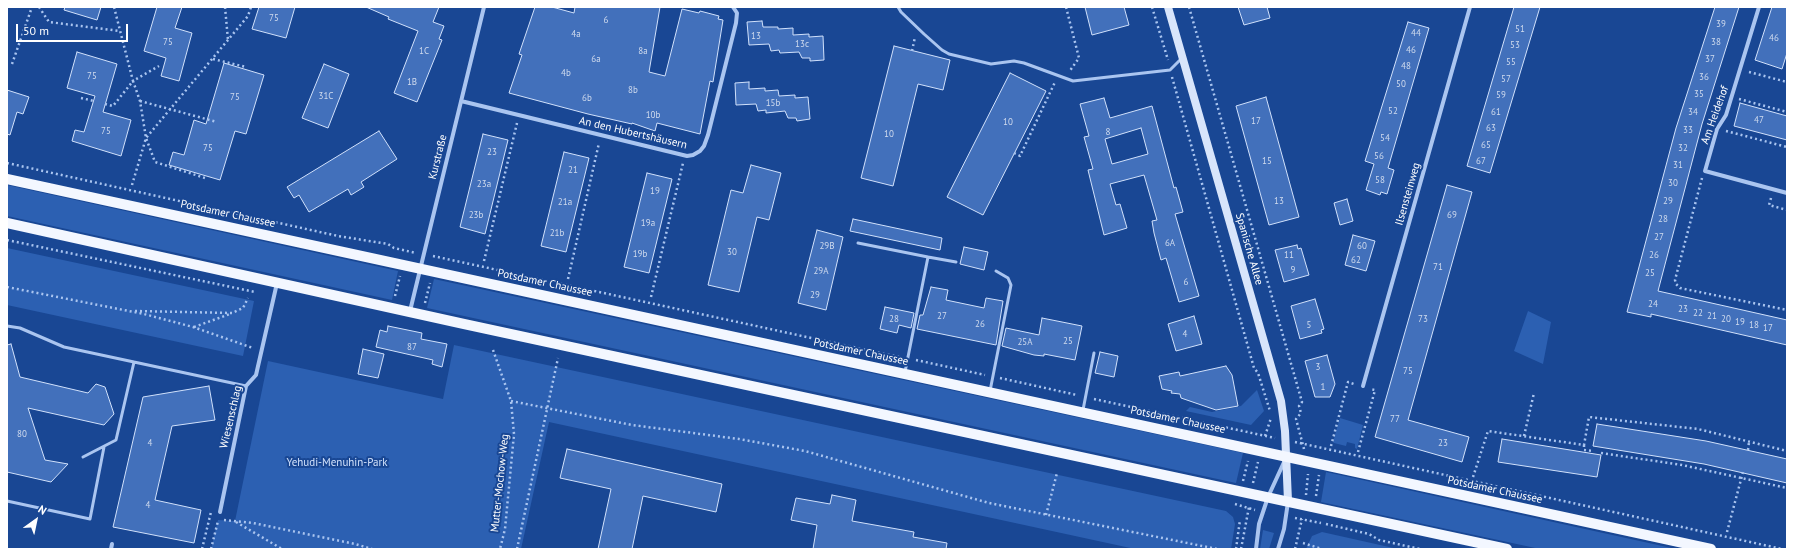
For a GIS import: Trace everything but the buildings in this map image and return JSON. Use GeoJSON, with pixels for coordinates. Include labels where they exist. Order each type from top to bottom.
{"type":"FeatureCollection","features":[{"type":"Feature","properties":{"kind":"main road","name":"Spanische Allee"},"geometry":{"type":"LineString","coordinates":[[1168,7],[1281,401],[1286,431],[1288,501]]}},
{"type":"Feature","properties":{"kind":"main road","name":"Potsdamer Chaussee"},"geometry":{"type":"LineString","coordinates":[[7,179],[1711,549]]}},
{"type":"Feature","properties":{"kind":"main road"},"geometry":{"type":"LineString","coordinates":[[7,223],[410,312],[1507,549]]}},
{"type":"Feature","properties":{"kind":"street","name":"Kurstraße"},"geometry":{"type":"LineString","coordinates":[[410,312],[484,7]]}},
{"type":"Feature","properties":{"kind":"street","name":"An den Hubertshäusern"},"geometry":{"type":"LineString","coordinates":[[461,101],[687,156],[693,155],[700,151],[704,146],[708,135],[738,13],[733,7]]}},
{"type":"Feature","properties":{"kind":"street","name":"Ilsensteinweg"},"geometry":{"type":"LineString","coordinates":[[1363,386],[1470,7]]}},
{"type":"Feature","properties":{"kind":"street","name":"Am Heidehof"},"geometry":{"type":"LineString","coordinates":[[1705,171],[1717,129],[1726,115],[1732,98],[1759,7]]}},
{"type":"Feature","properties":{"kind":"street"},"geometry":{"type":"LineString","coordinates":[[1705,171],[1787,193]]}},
{"type":"Feature","properties":{"kind":"street","name":"Wiesenschlag"},"geometry":{"type":"LineString","coordinates":[[220,512],[246,386],[256,375],[277,282]]}},
{"type":"Feature","properties":{"kind":"street"},"geometry":{"type":"LineString","coordinates":[[1256,549],[1259,524],[1268,497],[1287,456]]}},
{"type":"Feature","properties":{"kind":"street"},"geometry":{"type":"LineString","coordinates":[[1278,549],[1284,529],[1288,501]]}},
{"type":"Feature","properties":{"kind":"street"},"geometry":{"type":"LineString","coordinates":[[111,549],[112,544]]}},
{"type":"Feature","properties":{"kind":"lane"},"geometry":{"type":"LineString","coordinates":[[898,7],[901,12],[924,34],[942,50],[949,54],[991,64],[1014,61],[1024,63],[1058,77],[1073,81],[1170,70],[1182,58]]}},
{"type":"Feature","properties":{"kind":"lane"},"geometry":{"type":"LineString","coordinates":[[858,243],[956,262]]}},
{"type":"Feature","properties":{"kind":"lane"},"geometry":{"type":"LineString","coordinates":[[905,374],[928,256]]}},
{"type":"Feature","properties":{"kind":"lane"},"geometry":{"type":"LineString","coordinates":[[990,392],[1011,285],[1008,278],[996,271]]}},
{"type":"Feature","properties":{"kind":"lane"},"geometry":{"type":"LineString","coordinates":[[7,326],[20,328],[64,347],[246,386]]}},
{"type":"Feature","properties":{"kind":"lane"},"geometry":{"type":"LineString","coordinates":[[1082,412],[1094,353]]}},
{"type":"Feature","properties":{"kind":"lane"},"geometry":{"type":"LineString","coordinates":[[83,457],[116,440],[134,362]]}},
{"type":"Feature","properties":{"kind":"lane"},"geometry":{"type":"LineString","coordinates":[[7,501],[90,519],[104,447]]}},
{"type":"Feature","properties":{"kind":"path"},"geometry":{"type":"LineString","coordinates":[[12,64],[32,7]]}},
{"type":"Feature","properties":{"kind":"path"},"geometry":{"type":"LineString","coordinates":[[40,7],[49,22],[120,31]]}},
{"type":"Feature","properties":{"kind":"path"},"geometry":{"type":"LineString","coordinates":[[114,7],[132,81],[140,101],[146,138],[155,162],[205,178]]}},
{"type":"Feature","properties":{"kind":"path"},"geometry":{"type":"LineString","coordinates":[[225,7],[228,40]]}},
{"type":"Feature","properties":{"kind":"path"},"geometry":{"type":"LineString","coordinates":[[132,185],[146,138],[248,16],[251,7]]}},
{"type":"Feature","properties":{"kind":"path"},"geometry":{"type":"LineString","coordinates":[[1064,79],[1079,58],[1066,7]]}},
{"type":"Feature","properties":{"kind":"path"},"geometry":{"type":"LineString","coordinates":[[1152,7],[1254,368],[1258,372],[1270,413]]}},
{"type":"Feature","properties":{"kind":"path"},"geometry":{"type":"LineString","coordinates":[[1189,7],[1302,402],[1299,406],[1300,413],[1296,419],[1299,427]]}},
{"type":"Feature","properties":{"kind":"path"},"geometry":{"type":"LineString","coordinates":[[213,58],[246,67]]}},
{"type":"Feature","properties":{"kind":"path"},"geometry":{"type":"LineString","coordinates":[[105,104],[113,106],[132,81],[159,66]]}},
{"type":"Feature","properties":{"kind":"path"},"geometry":{"type":"LineString","coordinates":[[1740,69],[1787,82]]}},
{"type":"Feature","properties":{"kind":"path"},"geometry":{"type":"LineString","coordinates":[[1014,153],[1020,156],[1058,77]]}},
{"type":"Feature","properties":{"kind":"path"},"geometry":{"type":"LineString","coordinates":[[81,98],[94,101]]}},
{"type":"Feature","properties":{"kind":"path"},"geometry":{"type":"LineString","coordinates":[[1732,98],[1787,112]]}},
{"type":"Feature","properties":{"kind":"path"},"geometry":{"type":"LineString","coordinates":[[140,101],[217,122]]}},
{"type":"Feature","properties":{"kind":"path"},"geometry":{"type":"LineString","coordinates":[[484,261],[518,120]]}},
{"type":"Feature","properties":{"kind":"path"},"geometry":{"type":"LineString","coordinates":[[1717,129],[1787,147]]}},
{"type":"Feature","properties":{"kind":"path"},"geometry":{"type":"LineString","coordinates":[[568,279],[600,141]]}},
{"type":"Feature","properties":{"kind":"path"},"geometry":{"type":"LineString","coordinates":[[651,297],[683,161]]}},
{"type":"Feature","properties":{"kind":"path"},"geometry":{"type":"LineString","coordinates":[[7,163],[330,234],[388,244],[394,248],[405,250]]}},
{"type":"Feature","properties":{"kind":"path"},"geometry":{"type":"LineString","coordinates":[[1705,171],[1702,175],[1675,280],[1676,284],[1680,288],[1787,310]]}},
{"type":"Feature","properties":{"kind":"path"},"geometry":{"type":"LineString","coordinates":[[1773,189],[1769,205],[1787,210]]}},
{"type":"Feature","properties":{"kind":"path"},"geometry":{"type":"LineString","coordinates":[[435,257],[1248,432]]}},
{"type":"Feature","properties":{"kind":"path"},"geometry":{"type":"LineString","coordinates":[[394,301],[401,271]]}},
{"type":"Feature","properties":{"kind":"path"},"geometry":{"type":"LineString","coordinates":[[424,308],[430,278]]}},
{"type":"Feature","properties":{"kind":"path"},"geometry":{"type":"LineString","coordinates":[[7,287],[128,311],[193,327],[261,351]]}},
{"type":"Feature","properties":{"kind":"path"},"geometry":{"type":"LineString","coordinates":[[193,327],[243,308],[248,298]]}},
{"type":"Feature","properties":{"kind":"path"},"geometry":{"type":"LineString","coordinates":[[128,311],[232,313]]}},
{"type":"Feature","properties":{"kind":"path","name":"Mutter-Mochow-Weg"},"geometry":{"type":"LineString","coordinates":[[493,350],[511,401],[514,434],[505,528],[500,549]]}},
{"type":"Feature","properties":{"kind":"path"},"geometry":{"type":"LineString","coordinates":[[517,549],[558,358]]}},
{"type":"Feature","properties":{"kind":"path"},"geometry":{"type":"LineString","coordinates":[[1331,446],[1348,382],[1376,390],[1358,452]]}},
{"type":"Feature","properties":{"kind":"path"},"geometry":{"type":"LineString","coordinates":[[1524,436],[1534,394]]}},
{"type":"Feature","properties":{"kind":"path"},"geometry":{"type":"LineString","coordinates":[[511,401],[632,425],[739,439],[805,451],[989,503],[1217,549]]}},
{"type":"Feature","properties":{"kind":"path"},"geometry":{"type":"LineString","coordinates":[[1593,451],[1584,450],[1589,417],[1698,429],[1787,451]]}},
{"type":"Feature","properties":{"kind":"path"},"geometry":{"type":"LineString","coordinates":[[1473,477],[1488,431],[1584,446]]}},
{"type":"Feature","properties":{"kind":"path"},"geometry":{"type":"LineString","coordinates":[[1748,450],[1749,442]]}},
{"type":"Feature","properties":{"kind":"path"},"geometry":{"type":"LineString","coordinates":[[1328,449],[1782,549]]}},
{"type":"Feature","properties":{"kind":"path"},"geometry":{"type":"LineString","coordinates":[[1601,453],[1682,465],[1787,488]]}},
{"type":"Feature","properties":{"kind":"path"},"geometry":{"type":"LineString","coordinates":[[1242,484],[1249,454]]}},
{"type":"Feature","properties":{"kind":"path"},"geometry":{"type":"LineString","coordinates":[[1252,486],[1259,457]]}},
{"type":"Feature","properties":{"kind":"path"},"geometry":{"type":"LineString","coordinates":[[1306,498],[1308,469]]}},
{"type":"Feature","properties":{"kind":"path"},"geometry":{"type":"LineString","coordinates":[[1316,500],[1320,471]]}},
{"type":"Feature","properties":{"kind":"path"},"geometry":{"type":"LineString","coordinates":[[1727,532],[1743,472]]}},
{"type":"Feature","properties":{"kind":"path"},"geometry":{"type":"LineString","coordinates":[[1046,515],[1057,473]]}},
{"type":"Feature","properties":{"kind":"path"},"geometry":{"type":"LineString","coordinates":[[202,549],[211,511]]}},
{"type":"Feature","properties":{"kind":"path"},"geometry":{"type":"LineString","coordinates":[[210,518],[253,523],[355,544],[372,549]]}},
{"type":"Feature","properties":{"kind":"path"},"geometry":{"type":"LineString","coordinates":[[211,549],[218,520]]}},
{"type":"Feature","properties":{"kind":"path"},"geometry":{"type":"LineString","coordinates":[[1236,549],[1240,520]]}},
{"type":"Feature","properties":{"kind":"path"},"geometry":{"type":"LineString","coordinates":[[235,521],[282,549]]}},
{"type":"Feature","properties":{"kind":"path"},"geometry":{"type":"LineString","coordinates":[[1320,523],[1369,534],[1378,540],[1420,549]]}},
{"type":"Feature","properties":{"kind":"path"},"geometry":{"type":"LineString","coordinates":[[1241,549],[1245,526]]}},
{"type":"Feature","properties":{"kind":"path"},"geometry":{"type":"LineString","coordinates":[[1295,549],[1298,537]]}},
{"type":"Feature","properties":{"kind":"path"},"geometry":{"type":"LineString","coordinates":[[1303,543],[1322,549]]}},
{"type":"Feature","properties":{"kind":"green space"},"geometry":{"type":"Polygon","coordinates":[[[7,185],[398,271],[392,300],[7,216],[7,185]]]}},
{"type":"Feature","properties":{"kind":"green space"},"geometry":{"type":"Polygon","coordinates":[[[7,248],[254,301],[243,356],[7,305],[7,248]]]}},
{"type":"Feature","properties":{"kind":"green space"},"geometry":{"type":"Polygon","coordinates":[[[434,279],[1243,453],[1236,483],[427,308],[434,279]]]}},
{"type":"Feature","properties":{"kind":"green space"},"geometry":{"type":"Polygon","coordinates":[[[1528,311],[1551,322],[1543,364],[1514,351],[1528,311]]]}},
{"type":"Feature","properties":{"kind":"green space","name":"Yehudi-Menuhin-Park"},"geometry":{"type":"Polygon","coordinates":[[[454,345],[1226,511],[1233,517],[1235,524],[1231,549],[1135,549],[549,422],[521,549],[211,549],[218,520],[235,521],[268,361],[443,399],[454,345]]]}},
{"type":"Feature","properties":{"kind":"green space"},"geometry":{"type":"Polygon","coordinates":[[[1257,390],[1264,411],[1251,425],[1186,411],[1190,407],[1212,412],[1241,406],[1257,390]]]}},
{"type":"Feature","properties":{"kind":"green space"},"geometry":{"type":"Polygon","coordinates":[[[1340,418],[1363,425],[1357,449],[1355,448],[1355,444],[1347,442],[1346,446],[1333,442],[1340,418]]]}},
{"type":"Feature","properties":{"kind":"green space"},"geometry":{"type":"Polygon","coordinates":[[[1326,472],[1676,549],[1540,549],[1321,502],[1326,472]]]}},
{"type":"Feature","properties":{"kind":"green space"},"geometry":{"type":"Polygon","coordinates":[[[1263,530],[1274,533],[1269,549],[1260,549],[1263,530]]]}},
{"type":"Feature","properties":{"kind":"green space"},"geometry":{"type":"Polygon","coordinates":[[[1322,532],[1398,549],[1306,549],[1312,536],[1322,532]]]}}]}
